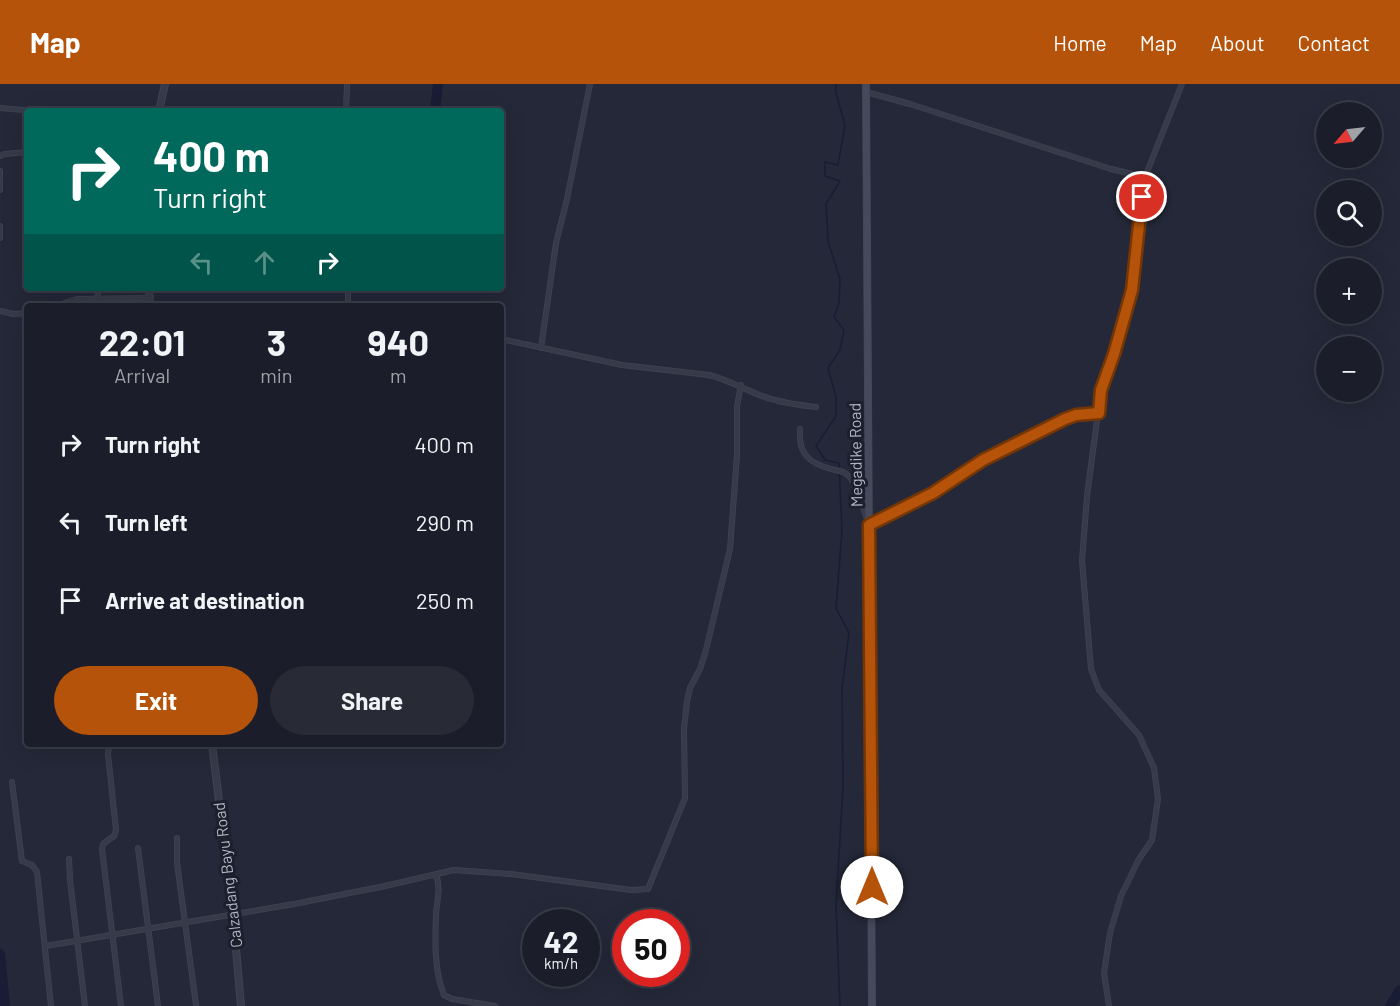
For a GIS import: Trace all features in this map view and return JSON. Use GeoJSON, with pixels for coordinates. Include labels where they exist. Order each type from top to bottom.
{"type":"FeatureCollection","features":[{"type":"Feature","properties":{"kind":"main road","name":"Megadike Road"},"geometry":{"type":"LineString","coordinates":[[866,84],[872,1006]]}},
{"type":"Feature","properties":{"kind":"street"},"geometry":{"type":"LineString","coordinates":[[160,108],[165,84]]}},
{"type":"Feature","properties":{"kind":"street"},"geometry":{"type":"LineString","coordinates":[[346,108],[347,84]]}},
{"type":"Feature","properties":{"kind":"street"},"geometry":{"type":"LineString","coordinates":[[541,348],[556,243],[590,84]]}},
{"type":"Feature","properties":{"kind":"street"},"geometry":{"type":"LineString","coordinates":[[1109,1006],[1104,973],[1110,933],[1121,897],[1139,859],[1152,840],[1158,799],[1154,768],[1139,735],[1099,690],[1091,669],[1082,561],[1087,496],[1101,390],[1132,290],[1145,177],[1182,84]]}},
{"type":"Feature","properties":{"kind":"street"},"geometry":{"type":"LineString","coordinates":[[866,92],[1111,169],[1145,177]]}},
{"type":"Feature","properties":{"kind":"street"},"geometry":{"type":"LineString","coordinates":[[0,108],[24,110]]}},
{"type":"Feature","properties":{"kind":"street"},"geometry":{"type":"LineString","coordinates":[[0,156],[24,152]]}},
{"type":"Feature","properties":{"kind":"street"},"geometry":{"type":"LineString","coordinates":[[0,171],[0,190]]}},
{"type":"Feature","properties":{"kind":"street"},"geometry":{"type":"LineString","coordinates":[[0,226],[0,238]]}},
{"type":"Feature","properties":{"kind":"street"},"geometry":{"type":"LineString","coordinates":[[97,298],[98,291]]}},
{"type":"Feature","properties":{"kind":"street"},"geometry":{"type":"LineString","coordinates":[[149,291],[150,303]]}},
{"type":"Feature","properties":{"kind":"street"},"geometry":{"type":"LineString","coordinates":[[64,303],[77,299],[149,298]]}},
{"type":"Feature","properties":{"kind":"street"},"geometry":{"type":"LineString","coordinates":[[0,311],[24,313]]}},
{"type":"Feature","properties":{"kind":"street"},"geometry":{"type":"LineString","coordinates":[[504,340],[622,365],[704,374],[786,403],[816,407]]}},
{"type":"Feature","properties":{"kind":"street"},"geometry":{"type":"LineString","coordinates":[[46,946],[305,902],[464,870],[631,890],[648,889],[686,798],[684,729],[687,700],[706,650],[730,549],[737,455],[737,406],[741,386]]}},
{"type":"Feature","properties":{"kind":"street"},"geometry":{"type":"LineString","coordinates":[[800,429],[799,439],[802,451],[808,458],[815,464],[845,474],[853,483],[862,500],[869,525],[933,493],[983,460],[1065,419],[1076,415],[1099,413]]}},
{"type":"Feature","properties":{"kind":"street"},"geometry":{"type":"LineString","coordinates":[[109,747],[116,830],[114,836],[103,844],[102,849],[121,1006]]}},
{"type":"Feature","properties":{"kind":"street","name":"Calzadang Bayu Road"},"geometry":{"type":"LineString","coordinates":[[212,747],[242,1006]]}},
{"type":"Feature","properties":{"kind":"street"},"geometry":{"type":"LineString","coordinates":[[12,782],[22,861],[36,869],[51,1006]]}},
{"type":"Feature","properties":{"kind":"street"},"geometry":{"type":"LineString","coordinates":[[177,838],[177,863],[196,1005]]}},
{"type":"Feature","properties":{"kind":"street"},"geometry":{"type":"LineString","coordinates":[[138,849],[158,1006]]}},
{"type":"Feature","properties":{"kind":"street"},"geometry":{"type":"LineString","coordinates":[[69,859],[76,940],[85,1006]]}},
{"type":"Feature","properties":{"kind":"street"},"geometry":{"type":"LineString","coordinates":[[436,875],[439,886],[436,932],[438,968],[444,995],[452,999],[495,1006]]}},
{"type":"Feature","properties":{"kind":"waterway"},"geometry":{"type":"LineString","coordinates":[[435,108],[438,84]]}},
{"type":"Feature","properties":{"kind":"waterway"},"geometry":{"type":"LineString","coordinates":[[836,84],[836,93],[845,125],[838,165],[825,162],[825,176],[840,181],[826,204],[828,241],[840,279],[839,303],[834,317],[844,330],[840,350],[828,368],[836,397],[836,416],[816,446],[825,460],[839,463],[842,530],[836,608],[849,633],[842,688],[843,788],[836,905],[840,1006]]}},
{"type":"Feature","properties":{"kind":"waterway"},"geometry":{"type":"LineString","coordinates":[[0,954],[5,1006]]}},
{"type":"Feature","properties":{"kind":"waterway"},"geometry":{"type":"LineString","coordinates":[[1390,1006],[1400,990]]}},
{"type":"Feature","properties":{"kind":"route"},"geometry":{"type":"LineString","coordinates":[[872,887],[869,525],[933,493],[983,460],[1065,419],[1076,415],[1099,413],[1101,390],[1132,290],[1142,197]]}}]}
